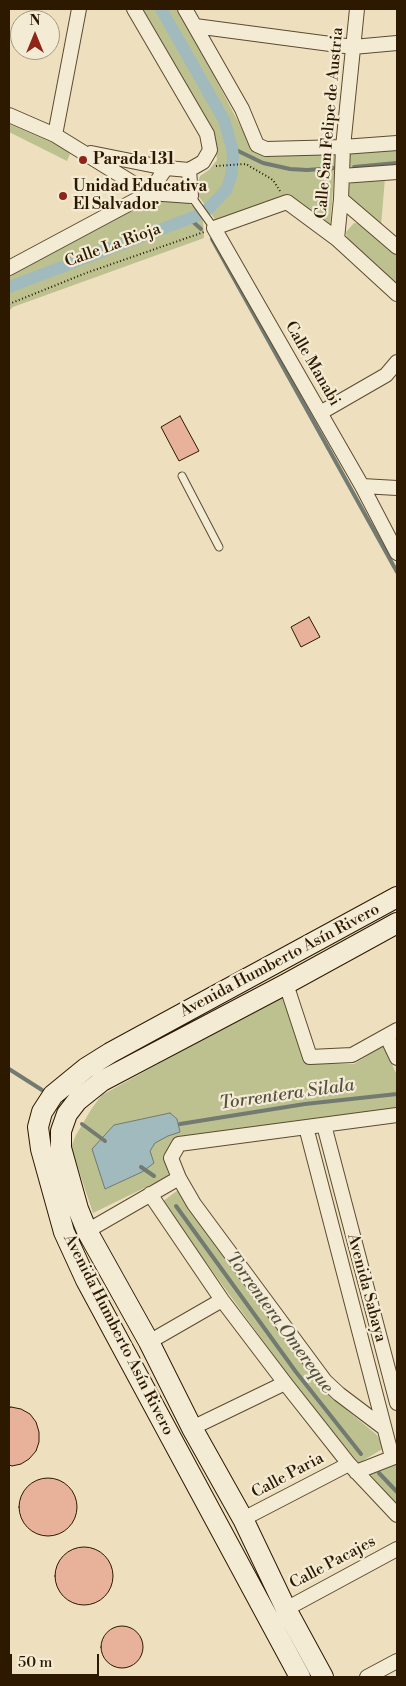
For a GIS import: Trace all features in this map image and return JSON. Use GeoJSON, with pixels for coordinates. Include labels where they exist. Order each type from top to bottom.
{"type":"FeatureCollection","features":[{"type":"Feature","properties":{"kind":"street"},"geometry":{"type":"LineString","coordinates":[[55,135],[79,9]]}},
{"type":"Feature","properties":{"kind":"street"},"geometry":{"type":"LineString","coordinates":[[82,151],[166,168],[190,170],[203,162],[210,150],[207,134],[134,9]]}},
{"type":"Feature","properties":{"kind":"street"},"geometry":{"type":"LineString","coordinates":[[185,9],[242,110],[257,145],[266,149],[343,147],[397,143]]}},
{"type":"Feature","properties":{"kind":"street","name":"Calle San Felipe de Austria"},"geometry":{"type":"LineString","coordinates":[[337,239],[343,147],[357,9]]}},
{"type":"Feature","properties":{"kind":"street"},"geometry":{"type":"LineString","coordinates":[[194,26],[353,47],[397,43]]}},
{"type":"Feature","properties":{"kind":"street"},"geometry":{"type":"LineString","coordinates":[[9,115],[55,135],[149,193],[195,202],[190,170]]}},
{"type":"Feature","properties":{"kind":"street","name":"Calle La Rioja"},"geometry":{"type":"LineString","coordinates":[[9,268],[149,193],[166,168]]}},
{"type":"Feature","properties":{"kind":"street"},"geometry":{"type":"LineString","coordinates":[[342,176],[397,172]]}},
{"type":"Feature","properties":{"kind":"street"},"geometry":{"type":"LineString","coordinates":[[341,199],[397,247]]}},
{"type":"Feature","properties":{"kind":"street"},"geometry":{"type":"LineString","coordinates":[[210,223],[287,202],[337,239],[397,294]]}},
{"type":"Feature","properties":{"kind":"street","name":"Calle Manabi"},"geometry":{"type":"LineString","coordinates":[[210,223],[362,486],[397,553]]}},
{"type":"Feature","properties":{"kind":"street"},"geometry":{"type":"LineString","coordinates":[[320,413],[386,375],[397,362]]}},
{"type":"Feature","properties":{"kind":"street"},"geometry":{"type":"LineString","coordinates":[[362,486],[397,488]]}},
{"type":"Feature","properties":{"kind":"street","name":"Avenida Humberto Asín Rivero"},"geometry":{"type":"LineString","coordinates":[[300,1677],[91,1288],[64,1232],[41,1149],[38,1127],[42,1112],[53,1095],[66,1082],[86,1068],[110,1053],[397,897]]}},
{"type":"Feature","properties":{"kind":"street","name":"Avenida Humberto Asín Rivero"},"geometry":{"type":"LineString","coordinates":[[323,1677],[286,1609],[243,1519],[192,1428],[149,1342],[87,1231],[78,1209],[62,1148],[62,1131],[67,1114],[77,1101],[102,1081],[286,984],[397,922]]}},
{"type":"Feature","properties":{"kind":"street"},"geometry":{"type":"LineString","coordinates":[[286,984],[310,1057],[352,1055],[392,1033],[397,1058]]}},
{"type":"Feature","properties":{"kind":"street"},"geometry":{"type":"LineString","coordinates":[[110,1053],[121,1072]]}},
{"type":"Feature","properties":{"kind":"street"},"geometry":{"type":"LineString","coordinates":[[384,1428],[325,1381],[194,1204],[179,1178],[171,1158],[179,1144],[397,1115]]}},
{"type":"Feature","properties":{"kind":"street","name":"Avenida Sabaya"},"geometry":{"type":"LineString","coordinates":[[324,1125],[397,1403]]}},
{"type":"Feature","properties":{"kind":"street","name":"Avenida Sabaya"},"geometry":{"type":"LineString","coordinates":[[306,1127],[384,1428],[395,1457]]}},
{"type":"Feature","properties":{"kind":"street"},"geometry":{"type":"LineString","coordinates":[[87,1231],[179,1178]]}},
{"type":"Feature","properties":{"kind":"street"},"geometry":{"type":"LineString","coordinates":[[150,1194],[222,1300],[285,1383],[353,1468],[397,1516]]}},
{"type":"Feature","properties":{"kind":"street"},"geometry":{"type":"LineString","coordinates":[[149,1342],[222,1300]]}},
{"type":"Feature","properties":{"kind":"street"},"geometry":{"type":"LineString","coordinates":[[192,1428],[285,1383]]}},
{"type":"Feature","properties":{"kind":"street","name":"Calle Paria"},"geometry":{"type":"LineString","coordinates":[[243,1519],[353,1468],[395,1457]]}},
{"type":"Feature","properties":{"kind":"street","name":"Calle Pacajes"},"geometry":{"type":"LineString","coordinates":[[286,1609],[397,1549]]}},
{"type":"Feature","properties":{"kind":"street"},"geometry":{"type":"LineString","coordinates":[[367,1677],[397,1661]]}},
{"type":"Feature","properties":{"kind":"lane","name":"Calle Manabi"},"geometry":{"type":"LineString","coordinates":[[195,202],[210,223]]}},
{"type":"Feature","properties":{"kind":"lane"},"geometry":{"type":"LineString","coordinates":[[182,476],[219,547]]}},
{"type":"Feature","properties":{"kind":"path"},"geometry":{"type":"LineString","coordinates":[[222,167],[246,164],[273,180],[287,202]]}},
{"type":"Feature","properties":{"kind":"path","name":"Calle La Rioja"},"geometry":{"type":"LineString","coordinates":[[9,304],[210,223]]}},
{"type":"Feature","properties":{"kind":"green space"},"geometry":{"type":"Polygon","coordinates":[[[143,9],[177,9],[189,28],[254,152],[269,157],[336,153],[330,226],[290,196],[216,221],[195,191],[200,176],[209,170],[217,160],[215,140],[209,124],[143,9]]]}},
{"type":"Feature","properties":{"kind":"green space"},"geometry":{"type":"Polygon","coordinates":[[[9,124],[67,149],[70,154],[67,161],[9,132],[9,124]]]}},
{"type":"Feature","properties":{"kind":"green space"},"geometry":{"type":"Polygon","coordinates":[[[397,148],[397,167],[346,169],[346,159],[351,152],[397,148]]]}},
{"type":"Feature","properties":{"kind":"green space"},"geometry":{"type":"Polygon","coordinates":[[[385,178],[381,226],[356,204],[346,192],[347,184],[385,178]]]}},
{"type":"Feature","properties":{"kind":"green space"},"geometry":{"type":"Polygon","coordinates":[[[169,200],[188,203],[197,209],[203,220],[204,238],[13,307],[9,311],[9,274],[144,204],[169,200]]]}},
{"type":"Feature","properties":{"kind":"green space"},"geometry":{"type":"Polygon","coordinates":[[[354,223],[362,224],[397,255],[397,287],[347,241],[346,232],[354,223]]]}},
{"type":"Feature","properties":{"kind":"green space"},"geometry":{"type":"Polygon","coordinates":[[[283,995],[306,1063],[354,1064],[383,1046],[397,1075],[397,1109],[177,1138],[163,1156],[169,1176],[93,1213],[71,1147],[92,1108],[102,1095],[283,995]]]}},
{"type":"Feature","properties":{"kind":"green space"},"geometry":{"type":"Polygon","coordinates":[[[178,1190],[331,1397],[377,1435],[384,1448],[359,1463],[293,1382],[162,1202],[178,1190]]]}},
{"type":"Feature","properties":{"kind":"green space"},"geometry":{"type":"Polygon","coordinates":[[[397,1464],[397,1505],[370,1474],[397,1464]]]}},
{"type":"Feature","properties":{"kind":"water"},"geometry":{"type":"Polygon","coordinates":[[[170,1113],[177,1119],[180,1132],[155,1143],[150,1151],[154,1163],[142,1172],[105,1189],[92,1149],[114,1125],[170,1113]]]}},
{"type":"Feature","properties":{"kind":"building"},"geometry":{"type":"Polygon","coordinates":[[[180,416],[199,451],[179,461],[161,427],[180,416]]]}},
{"type":"Feature","properties":{"kind":"building"},"geometry":{"type":"Polygon","coordinates":[[[309,617],[320,637],[301,647],[291,627],[309,617]]]}},
{"type":"Feature","properties":{"kind":"building"},"geometry":{"type":"Polygon","coordinates":[[[9,1408],[21,1409],[30,1414],[36,1422],[39,1432],[39,1442],[36,1451],[21,1464],[12,1466],[9,1465],[9,1408]]]}},
{"type":"Feature","properties":{"kind":"building"},"geometry":{"type":"Polygon","coordinates":[[[42,1478],[54,1478],[69,1486],[77,1501],[77,1513],[69,1528],[54,1536],[42,1536],[27,1528],[19,1513],[19,1501],[27,1486],[42,1478]]]}},
{"type":"Feature","properties":{"kind":"building"},"geometry":{"type":"Polygon","coordinates":[[[84,1547],[95,1549],[105,1555],[111,1565],[113,1576],[111,1587],[105,1597],[95,1603],[84,1605],[73,1603],[63,1597],[57,1587],[55,1576],[57,1565],[63,1555],[73,1549],[84,1547]]]}},
{"type":"Feature","properties":{"kind":"building"},"geometry":{"type":"Polygon","coordinates":[[[126,1626],[134,1629],[140,1635],[143,1647],[140,1659],[134,1665],[118,1668],[110,1665],[104,1659],[101,1643],[104,1635],[110,1629],[126,1626]]]}},
{"type":"Feature","properties":{"kind":"waterway"},"geometry":{"type":"LineString","coordinates":[[9,287],[196,216],[208,209],[226,190],[231,177],[233,158],[224,120],[161,9]]}},
{"type":"Feature","properties":{"kind":"waterway"},"geometry":{"type":"LineString","coordinates":[[232,148],[263,163],[290,169],[334,168]]}},
{"type":"Feature","properties":{"kind":"waterway"},"geometry":{"type":"LineString","coordinates":[[354,167],[397,163]]}},
{"type":"Feature","properties":{"kind":"waterway"},"geometry":{"type":"LineString","coordinates":[[190,219],[201,229]]}},
{"type":"Feature","properties":{"kind":"waterway"},"geometry":{"type":"LineString","coordinates":[[212,239],[397,572]]}},
{"type":"Feature","properties":{"kind":"waterway"},"geometry":{"type":"LineString","coordinates":[[9,1069],[42,1090]]}},
{"type":"Feature","properties":{"kind":"waterway","name":"Torrentera Silala"},"geometry":{"type":"LineString","coordinates":[[180,1124],[305,1104],[397,1094]]}},
{"type":"Feature","properties":{"kind":"waterway"},"geometry":{"type":"LineString","coordinates":[[82,1124],[105,1141]]}},
{"type":"Feature","properties":{"kind":"waterway","name":"Torrentera Omereque"},"geometry":{"type":"LineString","coordinates":[[141,1167],[154,1176]]}},
{"type":"Feature","properties":{"kind":"waterway","name":"Torrentera Omereque"},"geometry":{"type":"LineString","coordinates":[[176,1206],[296,1372],[361,1454]]}},
{"type":"Feature","properties":{"kind":"waterway","name":"Torrentera Omereque"},"geometry":{"type":"LineString","coordinates":[[379,1473],[397,1492]]}},
{"type":"Feature","properties":{"kind":"place","name":"Parada 131"},"geometry":{"type":"Point","coordinates":[83,160]}},
{"type":"Feature","properties":{"kind":"place","name":"Unidad Educativa El Salvador"},"geometry":{"type":"Point","coordinates":[63,196]}}]}
